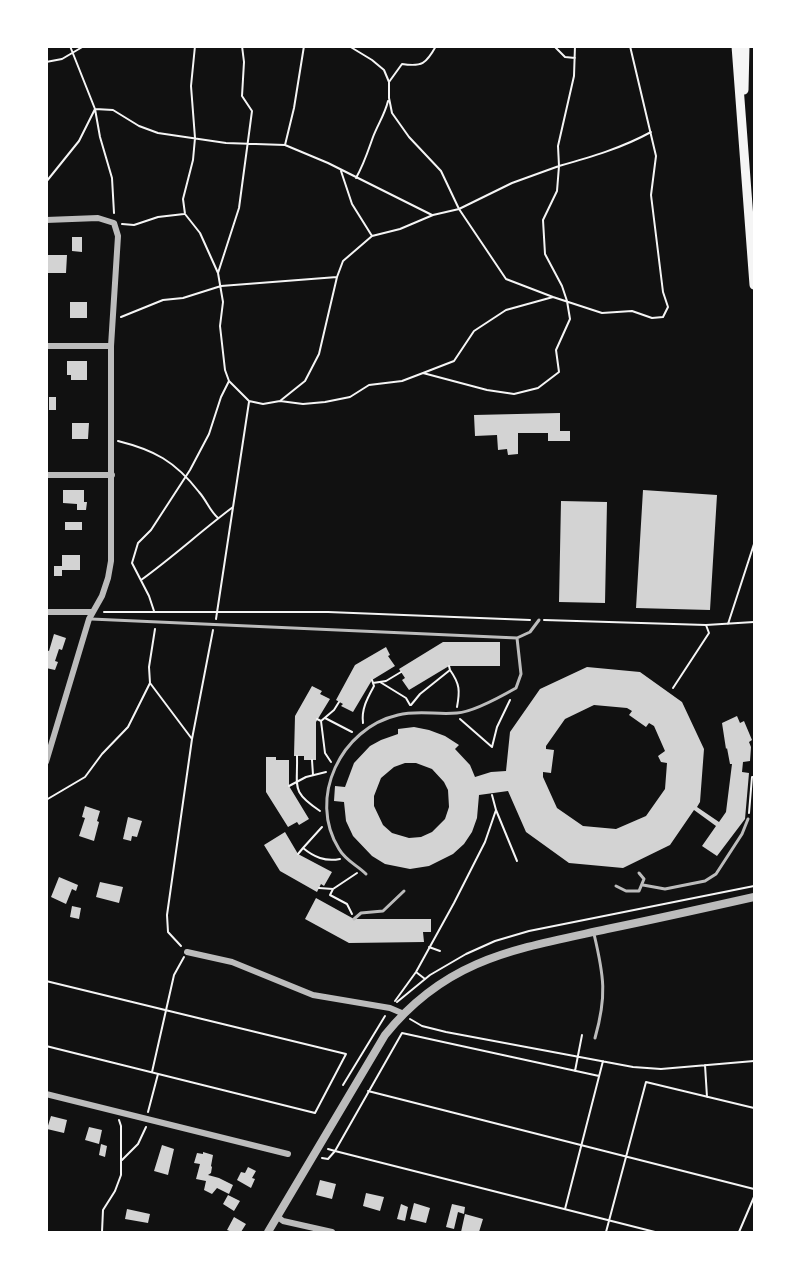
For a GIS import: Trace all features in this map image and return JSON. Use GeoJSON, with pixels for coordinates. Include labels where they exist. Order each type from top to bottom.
{"type":"FeatureCollection","features":[{"type":"Feature","properties":{"kind":"main road"},"geometry":{"type":"LineString","coordinates":[[736,46],[754,285]]}},
{"type":"Feature","properties":{"kind":"main road"},"geometry":{"type":"LineString","coordinates":[[742,110],[745,46]]}},
{"type":"Feature","properties":{"kind":"street"},"geometry":{"type":"LineString","coordinates":[[46,220],[98,218],[114,223],[118,236],[111,346],[111,561],[102,596],[90,615],[46,762]]}},
{"type":"Feature","properties":{"kind":"street"},"geometry":{"type":"LineString","coordinates":[[46,346],[111,346]]}},
{"type":"Feature","properties":{"kind":"street"},"geometry":{"type":"LineString","coordinates":[[46,475],[112,475]]}},
{"type":"Feature","properties":{"kind":"street"},"geometry":{"type":"LineString","coordinates":[[46,612],[90,615]]}},
{"type":"Feature","properties":{"kind":"street"},"geometry":{"type":"LineString","coordinates":[[268,1233],[385,1035],[404,1014],[439,983],[480,961],[532,945],[754,897]]}},
{"type":"Feature","properties":{"kind":"street"},"geometry":{"type":"LineString","coordinates":[[187,952],[232,962],[313,995],[390,1008],[404,1014]]}},
{"type":"Feature","properties":{"kind":"street"},"geometry":{"type":"LineString","coordinates":[[46,1094],[288,1154]]}},
{"type":"Feature","properties":{"kind":"street"},"geometry":{"type":"LineString","coordinates":[[278,1217],[284,1221],[332,1233]]}},
{"type":"Feature","properties":{"kind":"lane"},"geometry":{"type":"LineString","coordinates":[[90,615],[154,622],[517,638],[530,632],[539,620]]}},
{"type":"Feature","properties":{"kind":"lane"},"geometry":{"type":"LineString","coordinates":[[366,874],[345,857],[332,834],[328,819],[327,794],[334,767],[360,735],[375,723],[397,715],[459,714],[497,699],[516,688],[521,674],[517,638]]}},
{"type":"Feature","properties":{"kind":"lane"},"geometry":{"type":"LineString","coordinates":[[643,885],[665,889],[705,881],[716,874],[742,834],[748,819]]}},
{"type":"Feature","properties":{"kind":"lane"},"geometry":{"type":"LineString","coordinates":[[616,886],[626,891],[639,891],[644,879],[639,873]]}},
{"type":"Feature","properties":{"kind":"lane"},"geometry":{"type":"LineString","coordinates":[[354,919],[361,913],[383,911],[404,891]]}},
{"type":"Feature","properties":{"kind":"lane"},"geometry":{"type":"LineString","coordinates":[[593,932],[602,966],[604,991],[603,1011],[595,1038]]}},
{"type":"Feature","properties":{"kind":"path"},"geometry":{"type":"LineString","coordinates":[[70,46],[95,109],[100,137],[112,178],[114,223],[134,225],[158,217],[185,214]]}},
{"type":"Feature","properties":{"kind":"path"},"geometry":{"type":"LineString","coordinates":[[46,62],[72,55],[84,46]]}},
{"type":"Feature","properties":{"kind":"path"},"geometry":{"type":"LineString","coordinates":[[195,46],[191,86],[196,120],[194,160],[183,200],[185,214],[200,233],[218,273],[223,302],[220,326],[225,370],[229,381],[249,401],[263,404],[280,401],[303,404],[325,402],[350,397],[369,385],[402,381],[454,361],[474,331],[506,310],[553,297]]}},
{"type":"Feature","properties":{"kind":"path"},"geometry":{"type":"LineString","coordinates":[[218,273],[239,208],[249,145],[252,111],[242,96],[244,62],[242,46]]}},
{"type":"Feature","properties":{"kind":"path"},"geometry":{"type":"LineString","coordinates":[[285,145],[294,108],[304,46]]}},
{"type":"Feature","properties":{"kind":"path"},"geometry":{"type":"LineString","coordinates":[[348,46],[384,70],[389,82],[392,113],[409,137],[441,171],[459,209],[506,279],[602,313],[632,311],[652,318],[663,317],[668,308],[663,292],[651,195],[656,156],[630,46]]}},
{"type":"Feature","properties":{"kind":"path"},"geometry":{"type":"LineString","coordinates":[[389,82],[402,64],[416,66],[428,61],[436,46]]}},
{"type":"Feature","properties":{"kind":"path"},"geometry":{"type":"LineString","coordinates":[[554,46],[565,57],[574,58]]}},
{"type":"Feature","properties":{"kind":"path"},"geometry":{"type":"LineString","coordinates":[[423,373],[487,390],[514,394],[538,388],[559,372],[556,350],[570,319],[562,286],[545,254],[543,220],[557,190],[558,146],[574,76],[575,46]]}},
{"type":"Feature","properties":{"kind":"path"},"geometry":{"type":"LineString","coordinates":[[356,178],[366,162],[389,98]]}},
{"type":"Feature","properties":{"kind":"path"},"geometry":{"type":"LineString","coordinates":[[95,109],[113,110],[139,126],[159,133],[249,145],[285,145],[434,215]]}},
{"type":"Feature","properties":{"kind":"path"},"geometry":{"type":"LineString","coordinates":[[46,182],[79,141],[95,109]]}},
{"type":"Feature","properties":{"kind":"path"},"geometry":{"type":"LineString","coordinates":[[280,401],[305,381],[319,354],[336,277],[343,261],[372,236],[459,209],[512,183],[630,144],[651,132]]}},
{"type":"Feature","properties":{"kind":"path"},"geometry":{"type":"LineString","coordinates":[[341,170],[352,204],[372,236]]}},
{"type":"Feature","properties":{"kind":"path"},"geometry":{"type":"LineString","coordinates":[[113,319],[163,300],[183,297],[220,286],[336,277]]}},
{"type":"Feature","properties":{"kind":"path"},"geometry":{"type":"LineString","coordinates":[[46,800],[85,777],[102,754],[128,727],[150,683],[149,667],[155,633],[154,611],[132,563],[138,543],[152,530],[209,434],[220,397],[229,381]]}},
{"type":"Feature","properties":{"kind":"path"},"geometry":{"type":"LineString","coordinates":[[152,1072],[174,975],[187,952],[168,932],[167,915],[192,739],[218,610],[249,401]]}},
{"type":"Feature","properties":{"kind":"path"},"geometry":{"type":"LineString","coordinates":[[112,439],[148,449],[186,476],[202,494],[209,510],[218,518]]}},
{"type":"Feature","properties":{"kind":"path"},"geometry":{"type":"LineString","coordinates":[[141,580],[234,506]]}},
{"type":"Feature","properties":{"kind":"path"},"geometry":{"type":"LineString","coordinates":[[728,624],[754,544]]}},
{"type":"Feature","properties":{"kind":"path"},"geometry":{"type":"LineString","coordinates":[[90,615],[218,610],[706,625],[754,622]]}},
{"type":"Feature","properties":{"kind":"path"},"geometry":{"type":"LineString","coordinates":[[673,688],[709,633],[706,625]]}},
{"type":"Feature","properties":{"kind":"path"},"geometry":{"type":"LineString","coordinates":[[411,705],[420,694],[450,670],[449,666]]}},
{"type":"Feature","properties":{"kind":"path"},"geometry":{"type":"LineString","coordinates":[[365,732],[362,718],[366,700],[374,686],[372,682],[386,681],[400,672]]}},
{"type":"Feature","properties":{"kind":"path"},"geometry":{"type":"LineString","coordinates":[[380,682],[406,698],[416,713]]}},
{"type":"Feature","properties":{"kind":"path"},"geometry":{"type":"LineString","coordinates":[[150,683],[192,739]]}},
{"type":"Feature","properties":{"kind":"path"},"geometry":{"type":"LineString","coordinates":[[321,721],[334,710],[339,702]]}},
{"type":"Feature","properties":{"kind":"path"},"geometry":{"type":"LineString","coordinates":[[325,718],[360,735]]}},
{"type":"Feature","properties":{"kind":"path"},"geometry":{"type":"LineString","coordinates":[[317,719],[321,721]]}},
{"type":"Feature","properties":{"kind":"path"},"geometry":{"type":"LineString","coordinates":[[321,721],[325,753],[334,767]]}},
{"type":"Feature","properties":{"kind":"path"},"geometry":{"type":"LineString","coordinates":[[297,756],[298,771],[295,783],[298,790],[309,804],[328,819],[298,854]]}},
{"type":"Feature","properties":{"kind":"path"},"geometry":{"type":"LineString","coordinates":[[312,760],[313,775]]}},
{"type":"Feature","properties":{"kind":"path"},"geometry":{"type":"LineString","coordinates":[[289,786],[321,772],[332,772]]}},
{"type":"Feature","properties":{"kind":"path"},"geometry":{"type":"LineString","coordinates":[[748,819],[752,777],[754,777]]}},
{"type":"Feature","properties":{"kind":"path"},"geometry":{"type":"LineString","coordinates":[[492,795],[517,861]]}},
{"type":"Feature","properties":{"kind":"path"},"geometry":{"type":"LineString","coordinates":[[390,1008],[416,972],[485,842],[496,810]]}},
{"type":"Feature","properties":{"kind":"path"},"geometry":{"type":"LineString","coordinates":[[303,848],[313,856],[329,861],[345,857]]}},
{"type":"Feature","properties":{"kind":"path"},"geometry":{"type":"LineString","coordinates":[[354,919],[347,904],[330,895],[333,889],[361,870]]}},
{"type":"Feature","properties":{"kind":"path"},"geometry":{"type":"LineString","coordinates":[[319,888],[333,889]]}},
{"type":"Feature","properties":{"kind":"path"},"geometry":{"type":"LineString","coordinates":[[429,947],[440,951]]}},
{"type":"Feature","properties":{"kind":"path"},"geometry":{"type":"LineString","coordinates":[[416,972],[425,979]]}},
{"type":"Feature","properties":{"kind":"path"},"geometry":{"type":"LineString","coordinates":[[46,981],[346,1054],[315,1113],[46,1046]]}},
{"type":"Feature","properties":{"kind":"path"},"geometry":{"type":"LineString","coordinates":[[404,1014],[422,1026],[446,1032],[633,1067],[661,1069],[754,1061]]}},
{"type":"Feature","properties":{"kind":"path"},"geometry":{"type":"LineString","coordinates":[[321,1158],[328,1159],[335,1151],[402,1033],[599,1076]]}},
{"type":"Feature","properties":{"kind":"path"},"geometry":{"type":"LineString","coordinates":[[575,1071],[582,1035]]}},
{"type":"Feature","properties":{"kind":"path"},"geometry":{"type":"LineString","coordinates":[[565,1210],[603,1061]]}},
{"type":"Feature","properties":{"kind":"path"},"geometry":{"type":"LineString","coordinates":[[705,1065],[707,1097]]}},
{"type":"Feature","properties":{"kind":"path"},"geometry":{"type":"LineString","coordinates":[[122,1160],[138,1144],[145,1130],[158,1074]]}},
{"type":"Feature","properties":{"kind":"path"},"geometry":{"type":"LineString","coordinates":[[606,1233],[646,1082],[754,1108]]}},
{"type":"Feature","properties":{"kind":"path"},"geometry":{"type":"LineString","coordinates":[[368,1091],[754,1189]]}},
{"type":"Feature","properties":{"kind":"path"},"geometry":{"type":"LineString","coordinates":[[102,1233],[103,1210],[115,1191],[121,1175],[120,1126],[116,1112]]}},
{"type":"Feature","properties":{"kind":"path"},"geometry":{"type":"LineString","coordinates":[[326,1149],[655,1233]]}},
{"type":"Feature","properties":{"kind":"path"},"geometry":{"type":"LineString","coordinates":[[739,1233],[754,1197]]}},
{"type":"Feature","properties":{"kind":"building"},"geometry":{"type":"Polygon","coordinates":[[[72,237],[82,237],[82,252],[72,251],[72,237]]]}},
{"type":"Feature","properties":{"kind":"building"},"geometry":{"type":"Polygon","coordinates":[[[48,255],[67,255],[66,273],[47,273],[48,255]]]}},
{"type":"Feature","properties":{"kind":"building"},"geometry":{"type":"Polygon","coordinates":[[[70,302],[87,302],[87,318],[70,318],[70,302]]]}},
{"type":"Feature","properties":{"kind":"building"},"geometry":{"type":"Polygon","coordinates":[[[67,361],[87,361],[87,380],[71,380],[71,375],[67,375],[67,361]]]}},
{"type":"Feature","properties":{"kind":"building"},"geometry":{"type":"Polygon","coordinates":[[[49,397],[56,397],[56,410],[49,410],[49,397]]]}},
{"type":"Feature","properties":{"kind":"building"},"geometry":{"type":"Polygon","coordinates":[[[560,413],[560,431],[570,431],[570,441],[548,441],[548,433],[518,433],[518,454],[508,455],[507,449],[498,450],[497,435],[475,436],[474,415],[560,413]]]}},
{"type":"Feature","properties":{"kind":"building"},"geometry":{"type":"Polygon","coordinates":[[[72,423],[89,423],[88,439],[72,439],[72,423]]]}},
{"type":"Feature","properties":{"kind":"building"},"geometry":{"type":"Polygon","coordinates":[[[63,490],[84,490],[86,510],[77,510],[77,504],[63,503],[63,490]]]}},
{"type":"Feature","properties":{"kind":"building"},"geometry":{"type":"Polygon","coordinates":[[[643,490],[717,495],[710,610],[636,608],[643,490]]]}},
{"type":"Feature","properties":{"kind":"building"},"geometry":{"type":"Polygon","coordinates":[[[561,501],[607,502],[605,603],[559,602],[561,501]]]}},
{"type":"Feature","properties":{"kind":"building"},"geometry":{"type":"Polygon","coordinates":[[[65,522],[82,522],[82,530],[65,530],[65,522]]]}},
{"type":"Feature","properties":{"kind":"building"},"geometry":{"type":"Polygon","coordinates":[[[62,555],[80,555],[80,570],[62,570],[62,576],[54,576],[54,566],[62,566],[62,555]]]}},
{"type":"Feature","properties":{"kind":"building"},"geometry":{"type":"Polygon","coordinates":[[[54,634],[66,638],[62,650],[59,649],[55,670],[46,668],[46,650],[49,651],[54,634]]]}},
{"type":"Feature","properties":{"kind":"building"},"geometry":{"type":"Polygon","coordinates":[[[443,642],[500,642],[500,666],[449,666],[409,690],[402,680],[405,678],[399,669],[443,642]]]}},
{"type":"Feature","properties":{"kind":"building"},"geometry":{"type":"Polygon","coordinates":[[[386,647],[390,655],[388,656],[395,666],[372,680],[353,712],[341,706],[343,704],[336,700],[355,665],[386,647]]]}},
{"type":"Feature","properties":{"kind":"building"},"geometry":{"type":"Polygon","coordinates":[[[587,667],[640,672],[682,702],[704,749],[700,802],[697,807],[719,822],[726,812],[732,764],[730,764],[726,749],[722,723],[737,716],[740,723],[744,721],[752,740],[749,742],[750,761],[743,762],[742,772],[749,773],[745,819],[717,856],[702,846],[716,826],[694,810],[670,845],[623,868],[569,863],[526,832],[508,791],[479,795],[477,818],[464,844],[453,854],[429,866],[410,869],[385,864],[372,856],[353,836],[346,821],[344,802],[334,801],[335,786],[345,787],[354,763],[370,746],[398,734],[398,729],[414,727],[445,736],[459,745],[455,749],[470,765],[475,777],[491,772],[506,771],[510,732],[540,689],[587,667]],[[594,705],[565,719],[546,746],[546,749],[554,750],[551,773],[543,772],[543,777],[557,808],[583,826],[616,829],[646,816],[665,789],[667,763],[661,762],[658,756],[665,751],[654,726],[649,723],[646,727],[629,715],[632,711],[627,708],[594,705]],[[405,763],[394,767],[381,778],[374,796],[374,806],[383,825],[392,833],[409,838],[421,837],[432,832],[445,819],[449,807],[448,790],[432,769],[416,763],[405,763]]]}},
{"type":"Feature","properties":{"kind":"building"},"geometry":{"type":"Polygon","coordinates":[[[312,686],[322,691],[320,694],[330,699],[316,722],[316,760],[304,760],[304,756],[294,756],[295,716],[312,686]]]}},
{"type":"Feature","properties":{"kind":"building"},"geometry":{"type":"Polygon","coordinates":[[[266,757],[289,760],[289,786],[309,819],[299,825],[297,822],[288,827],[266,792],[266,757]]]}},
{"type":"Feature","properties":{"kind":"building"},"geometry":{"type":"Polygon","coordinates":[[[85,806],[100,811],[94,841],[79,836],[85,818],[82,817],[85,806]]]}},
{"type":"Feature","properties":{"kind":"building"},"geometry":{"type":"Polygon","coordinates":[[[128,817],[142,821],[137,837],[132,836],[131,841],[123,839],[128,817]]]}},
{"type":"Feature","properties":{"kind":"building"},"geometry":{"type":"Polygon","coordinates":[[[285,832],[298,854],[332,872],[324,886],[321,884],[317,892],[280,871],[264,845],[285,832]]]}},
{"type":"Feature","properties":{"kind":"building"},"geometry":{"type":"Polygon","coordinates":[[[59,877],[78,885],[76,891],[72,889],[66,904],[51,897],[59,877]]]}},
{"type":"Feature","properties":{"kind":"building"},"geometry":{"type":"Polygon","coordinates":[[[100,882],[123,887],[119,903],[96,897],[100,882]]]}},
{"type":"Feature","properties":{"kind":"building"},"geometry":{"type":"Polygon","coordinates":[[[316,898],[354,919],[431,919],[431,932],[423,932],[424,942],[349,943],[305,919],[316,898]]]}},
{"type":"Feature","properties":{"kind":"building"},"geometry":{"type":"Polygon","coordinates":[[[72,906],[81,908],[79,919],[70,917],[72,906]]]}},
{"type":"Feature","properties":{"kind":"building"},"geometry":{"type":"Polygon","coordinates":[[[51,1116],[67,1120],[64,1133],[47,1129],[51,1116]]]}},
{"type":"Feature","properties":{"kind":"building"},"geometry":{"type":"Polygon","coordinates":[[[89,1127],[102,1130],[99,1144],[85,1140],[89,1127]]]}},
{"type":"Feature","properties":{"kind":"building"},"geometry":{"type":"Polygon","coordinates":[[[101,1144],[107,1146],[105,1157],[99,1155],[101,1144]]]}},
{"type":"Feature","properties":{"kind":"building"},"geometry":{"type":"Polygon","coordinates":[[[162,1145],[174,1149],[168,1175],[154,1171],[162,1145]]]}},
{"type":"Feature","properties":{"kind":"building"},"geometry":{"type":"Polygon","coordinates":[[[203,1152],[213,1155],[211,1173],[208,1175],[233,1185],[229,1194],[217,1188],[212,1194],[204,1190],[206,1181],[196,1179],[200,1164],[194,1163],[197,1153],[203,1154],[203,1152]]]}},
{"type":"Feature","properties":{"kind":"building"},"geometry":{"type":"Polygon","coordinates":[[[248,1167],[256,1171],[252,1178],[255,1179],[251,1188],[237,1180],[241,1172],[245,1173],[248,1167]]]}},
{"type":"Feature","properties":{"kind":"building"},"geometry":{"type":"Polygon","coordinates":[[[320,1180],[336,1184],[332,1199],[316,1195],[320,1180]]]}},
{"type":"Feature","properties":{"kind":"building"},"geometry":{"type":"Polygon","coordinates":[[[366,1193],[384,1197],[380,1211],[363,1206],[366,1193]]]}},
{"type":"Feature","properties":{"kind":"building"},"geometry":{"type":"Polygon","coordinates":[[[228,1195],[240,1201],[234,1211],[223,1204],[228,1195]]]}},
{"type":"Feature","properties":{"kind":"building"},"geometry":{"type":"Polygon","coordinates":[[[414,1203],[430,1208],[426,1223],[410,1219],[414,1203]]]}},
{"type":"Feature","properties":{"kind":"building"},"geometry":{"type":"Polygon","coordinates":[[[401,1204],[408,1207],[405,1221],[397,1219],[401,1204]]]}},
{"type":"Feature","properties":{"kind":"building"},"geometry":{"type":"Polygon","coordinates":[[[452,1204],[465,1207],[464,1214],[458,1212],[454,1229],[446,1227],[452,1204]]]}},
{"type":"Feature","properties":{"kind":"building"},"geometry":{"type":"Polygon","coordinates":[[[127,1209],[150,1214],[148,1223],[125,1219],[127,1209]]]}},
{"type":"Feature","properties":{"kind":"building"},"geometry":{"type":"Polygon","coordinates":[[[465,1214],[483,1219],[479,1232],[461,1232],[465,1214]]]}},
{"type":"Feature","properties":{"kind":"building"},"geometry":{"type":"Polygon","coordinates":[[[234,1217],[246,1224],[241,1232],[227,1230],[234,1217]]]}}]}
